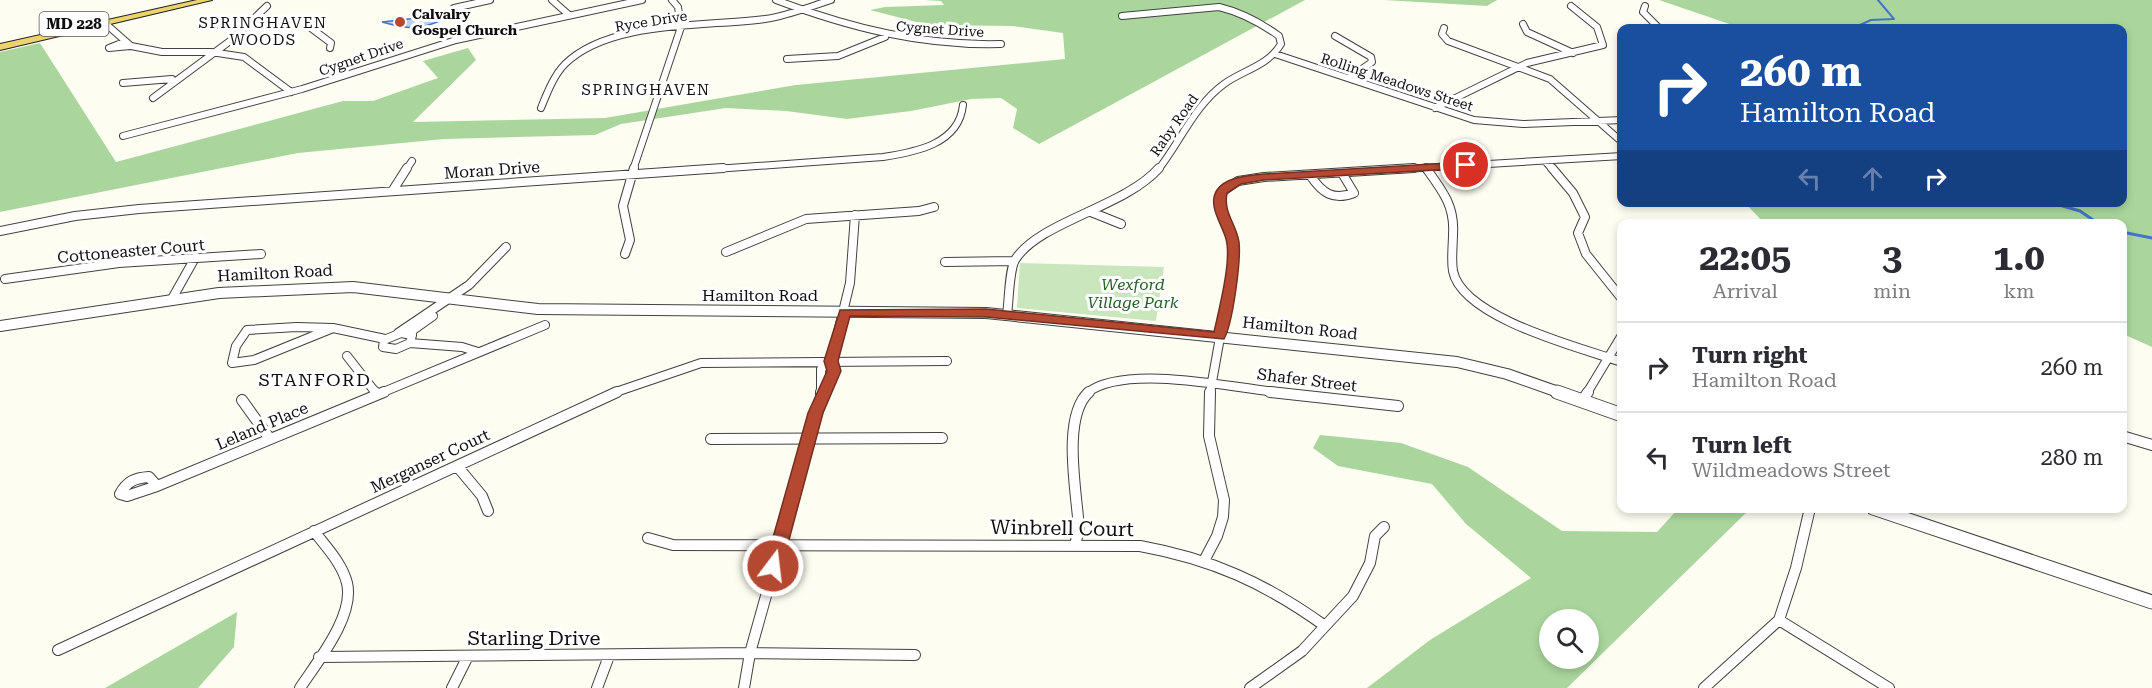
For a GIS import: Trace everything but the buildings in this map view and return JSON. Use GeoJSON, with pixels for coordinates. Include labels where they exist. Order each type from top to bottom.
{"type":"FeatureCollection","features":[{"type":"Feature","properties":{"kind":"highway","name":"MD 228"},"geometry":{"type":"LineString","coordinates":[[0,41],[181,0]]}},
{"type":"Feature","properties":{"kind":"highway","name":"MD 228"},"geometry":{"type":"LineString","coordinates":[[0,47],[208,0]]}},
{"type":"Feature","properties":{"kind":"street"},"geometry":{"type":"LineString","coordinates":[[454,8],[490,0]]}},
{"type":"Feature","properties":{"kind":"street"},"geometry":{"type":"LineString","coordinates":[[552,0],[569,15]]}},
{"type":"Feature","properties":{"kind":"street","name":"Cygnet Drive"},"geometry":{"type":"LineString","coordinates":[[123,136],[291,92],[456,40],[642,0]]}},
{"type":"Feature","properties":{"kind":"street"},"geometry":{"type":"LineString","coordinates":[[625,254],[632,245],[632,237],[621,210],[681,27],[678,7],[672,0]]}},
{"type":"Feature","properties":{"kind":"street","name":"Cygnet Drive"},"geometry":{"type":"LineString","coordinates":[[776,0],[798,10],[885,37],[946,44],[1001,44]]}},
{"type":"Feature","properties":{"kind":"street","name":"Ryce Drive"},"geometry":{"type":"LineString","coordinates":[[542,108],[565,64],[577,54],[614,39],[681,27],[764,19],[831,0]]}},
{"type":"Feature","properties":{"kind":"street"},"geometry":{"type":"LineString","coordinates":[[1218,0],[1279,36],[1281,44],[1275,54]]}},
{"type":"Feature","properties":{"kind":"street"},"geometry":{"type":"LineString","coordinates":[[153,98],[173,80],[249,23],[258,12],[267,6]]}},
{"type":"Feature","properties":{"kind":"street"},"geometry":{"type":"LineString","coordinates":[[1435,108],[1520,67],[1595,49],[1603,45],[1604,39],[1581,11],[1571,6]]}},
{"type":"Feature","properties":{"kind":"street"},"geometry":{"type":"LineString","coordinates":[[1645,6],[1643,12],[1655,24]]}},
{"type":"Feature","properties":{"kind":"street"},"geometry":{"type":"LineString","coordinates":[[1122,16],[1198,7],[1233,10]]}},
{"type":"Feature","properties":{"kind":"street"},"geometry":{"type":"LineString","coordinates":[[205,25],[296,22],[307,25],[331,43],[330,48]]}},
{"type":"Feature","properties":{"kind":"street"},"geometry":{"type":"LineString","coordinates":[[106,24],[130,46]]}},
{"type":"Feature","properties":{"kind":"street"},"geometry":{"type":"LineString","coordinates":[[1523,24],[1527,32],[1574,53]]}},
{"type":"Feature","properties":{"kind":"street"},"geometry":{"type":"LineString","coordinates":[[1444,28],[1442,34],[1448,41],[1550,79],[1617,138]]}},
{"type":"Feature","properties":{"kind":"street"},"geometry":{"type":"LineString","coordinates":[[1335,36],[1338,40],[1363,49],[1371,57],[1372,62],[1368,67],[1350,78]]}},
{"type":"Feature","properties":{"kind":"street"},"geometry":{"type":"LineString","coordinates":[[787,59],[846,55],[860,51],[885,37]]}},
{"type":"Feature","properties":{"kind":"street"},"geometry":{"type":"LineString","coordinates":[[124,42],[108,48],[130,46],[162,52],[211,52],[244,57],[291,92]]}},
{"type":"Feature","properties":{"kind":"street","name":"Rolling Meadows Street"},"geometry":{"type":"LineString","coordinates":[[1275,54],[1474,120],[1510,124],[1617,120]]}},
{"type":"Feature","properties":{"kind":"street","name":"Raby Road"},"geometry":{"type":"LineString","coordinates":[[1014,261],[1041,238],[1145,181],[1170,154],[1193,115],[1208,98],[1226,82],[1275,54]]}},
{"type":"Feature","properties":{"kind":"street"},"geometry":{"type":"LineString","coordinates":[[123,83],[173,80]]}},
{"type":"Feature","properties":{"kind":"street","name":"Moran Drive"},"geometry":{"type":"LineString","coordinates":[[0,231],[114,211],[899,154],[931,144],[952,132],[962,119],[963,105]]}},
{"type":"Feature","properties":{"kind":"street"},"geometry":{"type":"LineString","coordinates":[[1204,559],[1217,538],[1224,512],[1223,488],[1210,436],[1208,415],[1229,291],[1233,241],[1219,205],[1222,192],[1238,181],[1617,156]]}},
{"type":"Feature","properties":{"kind":"street"},"geometry":{"type":"LineString","coordinates":[[393,190],[412,161]]}},
{"type":"Feature","properties":{"kind":"street"},"geometry":{"type":"LineString","coordinates":[[1545,161],[1574,191],[1585,217],[1578,233],[1586,254],[1617,293]]}},
{"type":"Feature","properties":{"kind":"street"},"geometry":{"type":"LineString","coordinates":[[1426,168],[1451,208],[1454,275],[1466,294],[1491,313],[1617,360]]}},
{"type":"Feature","properties":{"kind":"street"},"geometry":{"type":"LineString","coordinates":[[1310,175],[1321,193],[1325,195],[1354,193],[1342,173]]}},
{"type":"Feature","properties":{"kind":"street"},"geometry":{"type":"LineString","coordinates":[[726,252],[792,223],[818,218],[919,211],[934,207]]}},
{"type":"Feature","properties":{"kind":"street"},"geometry":{"type":"LineString","coordinates":[[1091,212],[1120,224]]}},
{"type":"Feature","properties":{"kind":"street"},"geometry":{"type":"LineString","coordinates":[[744,688],[750,653],[808,439],[821,396],[834,371],[831,361],[845,312],[853,259],[855,215]]}},
{"type":"Feature","properties":{"kind":"street"},"geometry":{"type":"LineString","coordinates":[[333,328],[254,360],[232,363],[236,346],[243,333],[248,330],[333,328],[385,339],[398,333],[481,278],[506,247]]}},
{"type":"Feature","properties":{"kind":"street","name":"Cottoneaster Court"},"geometry":{"type":"LineString","coordinates":[[5,279],[115,264],[261,254]]}},
{"type":"Feature","properties":{"kind":"street"},"geometry":{"type":"LineString","coordinates":[[173,297],[195,258]]}},
{"type":"Feature","properties":{"kind":"street"},"geometry":{"type":"LineString","coordinates":[[945,262],[1014,261],[1007,315]]}},
{"type":"Feature","properties":{"kind":"street","name":"Hamilton Road"},"geometry":{"type":"LineString","coordinates":[[0,326],[173,297],[228,291],[352,287],[403,290],[538,309],[1007,315],[1457,362],[1507,374],[1617,414]]}},
{"type":"Feature","properties":{"kind":"street"},"geometry":{"type":"LineString","coordinates":[[385,339],[382,345],[386,349],[396,349],[449,304],[453,298]]}},
{"type":"Feature","properties":{"kind":"street","name":"Leland Place"},"geometry":{"type":"LineString","coordinates":[[157,486],[545,325]]}},
{"type":"Feature","properties":{"kind":"street"},"geometry":{"type":"LineString","coordinates":[[398,333],[410,338],[478,352]]}},
{"type":"Feature","properties":{"kind":"street"},"geometry":{"type":"LineString","coordinates":[[1582,401],[1617,343]]}},
{"type":"Feature","properties":{"kind":"street"},"geometry":{"type":"LineString","coordinates":[[347,356],[377,393]]}},
{"type":"Feature","properties":{"kind":"street","name":"Merganser Court"},"geometry":{"type":"LineString","coordinates":[[58,650],[613,393],[674,370],[723,361],[947,361]]}},
{"type":"Feature","properties":{"kind":"street","name":"Shafer Street"},"geometry":{"type":"LineString","coordinates":[[1075,545],[1079,529],[1075,427],[1077,405],[1083,398],[1108,382],[1135,377],[1398,406]]}},
{"type":"Feature","properties":{"kind":"street"},"geometry":{"type":"LineString","coordinates":[[242,400],[270,439]]}},
{"type":"Feature","properties":{"kind":"street"},"geometry":{"type":"LineString","coordinates":[[711,439],[942,438]]}},
{"type":"Feature","properties":{"kind":"street"},"geometry":{"type":"LineString","coordinates":[[2127,438],[2152,445]]}},
{"type":"Feature","properties":{"kind":"street"},"geometry":{"type":"LineString","coordinates":[[457,466],[482,496],[488,511]]}},
{"type":"Feature","properties":{"kind":"street"},"geometry":{"type":"LineString","coordinates":[[1704,688],[1779,620],[1796,568],[1809,513]]}},
{"type":"Feature","properties":{"kind":"street"},"geometry":{"type":"LineString","coordinates":[[1888,513],[2152,602]]}},
{"type":"Feature","properties":{"kind":"street"},"geometry":{"type":"LineString","coordinates":[[1250,688],[1302,651],[1353,596],[1370,563],[1375,536],[1384,527]]}},
{"type":"Feature","properties":{"kind":"street"},"geometry":{"type":"LineString","coordinates":[[300,688],[344,613],[348,592],[344,575],[314,531]]}},
{"type":"Feature","properties":{"kind":"street","name":"Winbrell Court"},"geometry":{"type":"LineString","coordinates":[[648,538],[659,543],[673,544],[1140,546],[1204,559],[1254,580],[1324,626]]}},
{"type":"Feature","properties":{"kind":"street"},"geometry":{"type":"LineString","coordinates":[[1779,620],[1889,688]]}},
{"type":"Feature","properties":{"kind":"street","name":"Starling Drive"},"geometry":{"type":"LineString","coordinates":[[319,657],[750,653],[915,655]]}},
{"type":"Feature","properties":{"kind":"street"},"geometry":{"type":"LineString","coordinates":[[452,688],[468,656]]}},
{"type":"Feature","properties":{"kind":"street"},"geometry":{"type":"LineString","coordinates":[[597,688],[609,656]]}},
{"type":"Feature","properties":{"kind":"green space"},"geometry":{"type":"Polygon","coordinates":[[[924,0],[1305,0],[1039,144],[1013,128],[1017,109],[1001,98],[971,99],[911,111],[847,119],[786,111],[726,108],[621,124],[595,135],[444,139],[298,153],[0,212],[0,52],[40,43],[116,162],[343,101],[373,101],[438,78],[423,61],[468,48],[476,60],[413,122],[605,118],[796,85],[1065,59],[1063,33],[1012,26],[928,25],[870,10],[885,7],[944,5],[941,1],[924,0]]]}},
{"type":"Feature","properties":{"kind":"green space"},"geometry":{"type":"Polygon","coordinates":[[[1384,0],[1497,0],[1487,6],[1384,0]]]}},
{"type":"Feature","properties":{"kind":"green space"},"geometry":{"type":"Polygon","coordinates":[[[1659,0],[2152,0],[2152,347],[2127,336],[2127,219],[1760,219],[1749,207],[2127,207],[2127,24],[1729,24],[1659,0]]]}},
{"type":"Feature","properties":{"kind":"green space","name":"Wexford Village Park"},"geometry":{"type":"Polygon","coordinates":[[[1020,263],[1164,267],[1156,321],[1017,308],[1020,263]]]}},
{"type":"Feature","properties":{"kind":"green space"},"geometry":{"type":"Polygon","coordinates":[[[1320,435],[1401,443],[1468,467],[1562,531],[1657,532],[1674,513],[1746,513],[1599,657],[1599,609],[1539,609],[1539,669],[1586,669],[1567,688],[1367,688],[1430,640],[1531,578],[1466,524],[1432,484],[1338,466],[1313,448],[1320,435]]]}},
{"type":"Feature","properties":{"kind":"green space"},"geometry":{"type":"Polygon","coordinates":[[[237,612],[234,647],[198,688],[105,688],[237,612]]]}},
{"type":"Feature","properties":{"kind":"water"},"geometry":{"type":"Polygon","coordinates":[[[433,11],[438,12],[444,19],[427,26],[413,28],[382,22],[417,18],[433,11]]]}},
{"type":"Feature","properties":{"kind":"waterway"},"geometry":{"type":"LineString","coordinates":[[1862,24],[1871,20],[1894,19],[1878,0]]}},
{"type":"Feature","properties":{"kind":"waterway"},"geometry":{"type":"LineString","coordinates":[[2066,207],[2080,211],[2092,219]]}},
{"type":"Feature","properties":{"kind":"waterway"},"geometry":{"type":"LineString","coordinates":[[2127,233],[2152,238]]}},
{"type":"Feature","properties":{"kind":"place","name":"Calvalry Gospel Church"},"geometry":{"type":"Point","coordinates":[400,22]}},
{"type":"Feature","properties":{"kind":"district","name":"SPRINGHAVEN WOODS"},"geometry":{"type":"Point","coordinates":[263,32]}},
{"type":"Feature","properties":{"kind":"district","name":"SPRINGHAVEN"},"geometry":{"type":"Point","coordinates":[646,90]}},
{"type":"Feature","properties":{"kind":"district","name":"STANFORD"},"geometry":{"type":"Point","coordinates":[315,379]}},
{"type":"Feature","properties":{"kind":"route"},"geometry":{"type":"LineString","coordinates":[[773,566],[821,396],[830,383],[834,371],[831,361],[845,312],[986,313],[1220,336],[1229,291],[1233,241],[1219,205],[1222,192],[1238,181],[1264,177],[1466,165]]}}]}
